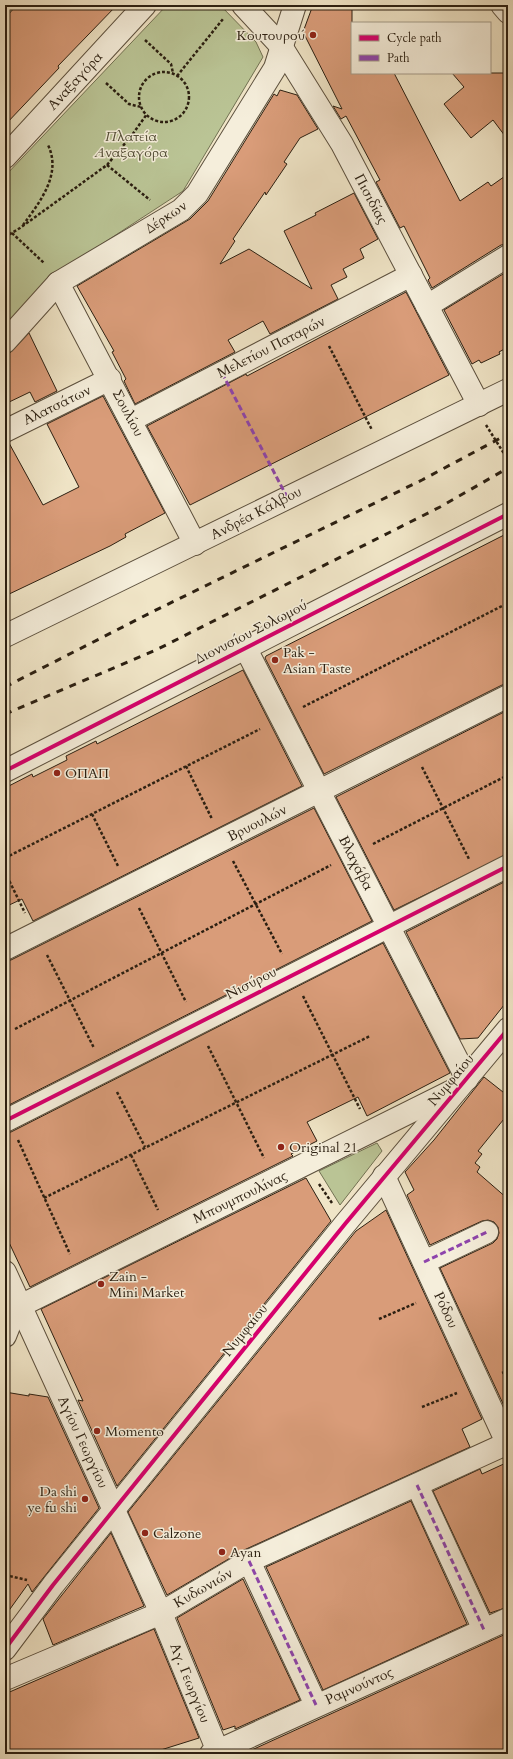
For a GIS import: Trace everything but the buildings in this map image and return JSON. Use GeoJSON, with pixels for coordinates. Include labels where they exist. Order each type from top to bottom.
{"type":"FeatureCollection","features":[{"type":"Feature","properties":{"kind":"street","name":"Αναξαγόρα"},"geometry":{"type":"LineString","coordinates":[[5,157],[145,5]]}},
{"type":"Feature","properties":{"kind":"street","name":"Πισιδίας"},"geometry":{"type":"LineString","coordinates":[[244,5],[281,46],[342,144],[479,404]]}},
{"type":"Feature","properties":{"kind":"street","name":"Δέρκων"},"geometry":{"type":"LineString","coordinates":[[5,342],[60,282],[181,210],[197,194],[275,68],[295,5]]}},
{"type":"Feature","properties":{"kind":"street"},"geometry":{"type":"LineString","coordinates":[[502,5],[508,12]]}},
{"type":"Feature","properties":{"kind":"street"},"geometry":{"type":"LineString","coordinates":[[427,306],[508,256]]}},
{"type":"Feature","properties":{"kind":"street","name":"Μελετίου Παταρών"},"geometry":{"type":"LineString","coordinates":[[131,420],[411,275]]}},
{"type":"Feature","properties":{"kind":"street","name":"Σουλίου"},"geometry":{"type":"LineString","coordinates":[[60,282],[195,544]]}},
{"type":"Feature","properties":{"kind":"street","name":"Αλατσάτων"},"geometry":{"type":"LineString","coordinates":[[5,431],[110,379]]}},
{"type":"Feature","properties":{"kind":"street","name":"Ανδρέα Κάλβου"},"geometry":{"type":"LineString","coordinates":[[5,636],[195,544],[382,450],[508,390]]}},
{"type":"Feature","properties":{"kind":"street","name":"Διονυσίου Σολωμού"},"geometry":{"type":"LineString","coordinates":[[5,770],[508,514]]}},
{"type":"Feature","properties":{"kind":"street","name":"Βλαχάβα"},"geometry":{"type":"LineString","coordinates":[[245,647],[389,926],[464,1083]]}},
{"type":"Feature","properties":{"kind":"street","name":"Βρυουλών"},"geometry":{"type":"LineString","coordinates":[[5,949],[508,696]]}},
{"type":"Feature","properties":{"kind":"street","name":"Νισύρου"},"geometry":{"type":"LineString","coordinates":[[7,1120],[508,866]]}},
{"type":"Feature","properties":{"kind":"street","name":"Νυμφαίου"},"geometry":{"type":"LineString","coordinates":[[5,1649],[53,1585],[345,1224],[508,1029]]}},
{"type":"Feature","properties":{"kind":"street","name":"Μπουμπουλίνας"},"geometry":{"type":"LineString","coordinates":[[20,1306],[275,1180],[464,1083]]}},
{"type":"Feature","properties":{"kind":"street","name":"Ρόδου"},"geometry":{"type":"LineString","coordinates":[[384,1176],[508,1444]]}},
{"type":"Feature","properties":{"kind":"street"},"geometry":{"type":"LineString","coordinates":[[424,1262],[487,1232]]}},
{"type":"Feature","properties":{"kind":"street","name":"Αγίου Γεωργίου"},"geometry":{"type":"LineString","coordinates":[[5,1272],[161,1613]]}},
{"type":"Feature","properties":{"kind":"street"},"geometry":{"type":"LineString","coordinates":[[5,1336],[11,1321],[20,1306]]}},
{"type":"Feature","properties":{"kind":"street","name":"Κυδωνιών"},"geometry":{"type":"LineString","coordinates":[[5,1679],[161,1613],[249,1561],[508,1444]]}},
{"type":"Feature","properties":{"kind":"street"},"geometry":{"type":"LineString","coordinates":[[417,1485],[484,1630]]}},
{"type":"Feature","properties":{"kind":"street"},"geometry":{"type":"LineString","coordinates":[[249,1561],[316,1706]]}},
{"type":"Feature","properties":{"kind":"street","name":"Αγ. Γεωργίου"},"geometry":{"type":"LineString","coordinates":[[161,1613],[216,1753]]}},
{"type":"Feature","properties":{"kind":"street","name":"Ραμνούντος"},"geometry":{"type":"LineString","coordinates":[[216,1753],[508,1619]]}},
{"type":"Feature","properties":{"kind":"path"},"geometry":{"type":"LineString","coordinates":[[177,76],[225,17]]}},
{"type":"Feature","properties":{"kind":"path"},"geometry":{"type":"LineString","coordinates":[[128,24],[171,64],[173,73]]}},
{"type":"Feature","properties":{"kind":"path"},"geometry":{"type":"LineString","coordinates":[[87,67],[129,104],[142,107]]}},
{"type":"Feature","properties":{"kind":"path"},"geometry":{"type":"LineString","coordinates":[[164,72],[173,73],[177,76],[187,86],[189,96],[187,105],[182,114],[174,119],[165,122],[155,120],[147,114],[142,107],[140,92],[146,79],[154,74],[164,72]]}},
{"type":"Feature","properties":{"kind":"path"},"geometry":{"type":"LineString","coordinates":[[5,237],[20,228],[107,165],[147,114]]}},
{"type":"Feature","properties":{"kind":"path"},"geometry":{"type":"LineString","coordinates":[[20,228],[43,195],[52,178],[53,164],[51,150],[34,126]]}},
{"type":"Feature","properties":{"kind":"path"},"geometry":{"type":"LineString","coordinates":[[107,165],[170,216]]}},
{"type":"Feature","properties":{"kind":"path"},"geometry":{"type":"LineString","coordinates":[[12,233],[60,282]]}},
{"type":"Feature","properties":{"kind":"path"},"geometry":{"type":"LineString","coordinates":[[317,324],[382,450]]}},
{"type":"Feature","properties":{"kind":"path"},"geometry":{"type":"LineString","coordinates":[[486,425],[508,460]]}},
{"type":"Feature","properties":{"kind":"path"},"geometry":{"type":"LineString","coordinates":[[5,858],[508,603]]}},
{"type":"Feature","properties":{"kind":"path"},"geometry":{"type":"LineString","coordinates":[[411,745],[480,881]]}},
{"type":"Feature","properties":{"kind":"path"},"geometry":{"type":"LineString","coordinates":[[186,766],[222,840],[293,975],[371,1131]]}},
{"type":"Feature","properties":{"kind":"path"},"geometry":{"type":"LineString","coordinates":[[15,1029],[508,775]]}},
{"type":"Feature","properties":{"kind":"path"},"geometry":{"type":"LineString","coordinates":[[92,814],[275,1180]]}},
{"type":"Feature","properties":{"kind":"path"},"geometry":{"type":"LineString","coordinates":[[5,872],[145,1147]]}},
{"type":"Feature","properties":{"kind":"path"},"geometry":{"type":"LineString","coordinates":[[44,1198],[370,1036]]}},
{"type":"Feature","properties":{"kind":"path"},"geometry":{"type":"LineString","coordinates":[[7,1120],[80,1276]]}},
{"type":"Feature","properties":{"kind":"path"},"geometry":{"type":"LineString","coordinates":[[131,1155],[169,1232]]}},
{"type":"Feature","properties":{"kind":"path"},"geometry":{"type":"LineString","coordinates":[[306,1164],[345,1224]]}},
{"type":"Feature","properties":{"kind":"path"},"geometry":{"type":"LineString","coordinates":[[379,1319],[438,1293]]}},
{"type":"Feature","properties":{"kind":"green space","name":"Πλατεία Αναξαγόρα"},"geometry":{"type":"Polygon","coordinates":[[[167,5],[220,5],[256,42],[263,57],[183,191],[50,278],[5,327],[5,176],[167,5]]]}},
{"type":"Feature","properties":{"kind":"green space"},"geometry":{"type":"Polygon","coordinates":[[[377,1143],[382,1151],[340,1205],[319,1171],[377,1143]]]}},
{"type":"Feature","properties":{"kind":"railway"},"geometry":{"type":"LineString","coordinates":[[5,687],[154,611],[422,480],[508,434]]}},
{"type":"Feature","properties":{"kind":"railway"},"geometry":{"type":"LineString","coordinates":[[5,714],[156,650],[440,507],[508,468]]}},
{"type":"Feature","properties":{"kind":"marked path"},"geometry":{"type":"LineString","coordinates":[[222,373],[287,497]]}},
{"type":"Feature","properties":{"kind":"marked path"},"geometry":{"type":"LineString","coordinates":[[424,1262],[487,1232]]}},
{"type":"Feature","properties":{"kind":"marked path"},"geometry":{"type":"LineString","coordinates":[[417,1485],[484,1630]]}},
{"type":"Feature","properties":{"kind":"marked path"},"geometry":{"type":"LineString","coordinates":[[249,1561],[316,1705]]}},
{"type":"Feature","properties":{"kind":"cycle path"},"geometry":{"type":"LineString","coordinates":[[5,771],[508,514]]}},
{"type":"Feature","properties":{"kind":"cycle path"},"geometry":{"type":"LineString","coordinates":[[5,1121],[508,866]]}},
{"type":"Feature","properties":{"kind":"cycle path"},"geometry":{"type":"LineString","coordinates":[[5,1649],[53,1585],[345,1224],[508,1029]]}},
{"type":"Feature","properties":{"kind":"place","name":"Κουτουρού"},"geometry":{"type":"Point","coordinates":[313,35]}},
{"type":"Feature","properties":{"kind":"place","name":"Pak - Asian Taste"},"geometry":{"type":"Point","coordinates":[275,660]}},
{"type":"Feature","properties":{"kind":"place","name":"ΟΠΑΠ"},"geometry":{"type":"Point","coordinates":[57,773]}},
{"type":"Feature","properties":{"kind":"place","name":"Original 21"},"geometry":{"type":"Point","coordinates":[281,1147]}},
{"type":"Feature","properties":{"kind":"place","name":"Zain - Mini Market"},"geometry":{"type":"Point","coordinates":[101,1284]}},
{"type":"Feature","properties":{"kind":"place","name":"Momento"},"geometry":{"type":"Point","coordinates":[97,1431]}},
{"type":"Feature","properties":{"kind":"place","name":"Da shi ye fu shi"},"geometry":{"type":"Point","coordinates":[85,1499]}},
{"type":"Feature","properties":{"kind":"place","name":"Calzone"},"geometry":{"type":"Point","coordinates":[145,1533]}},
{"type":"Feature","properties":{"kind":"place","name":"Ayan"},"geometry":{"type":"Point","coordinates":[222,1552]}}]}
